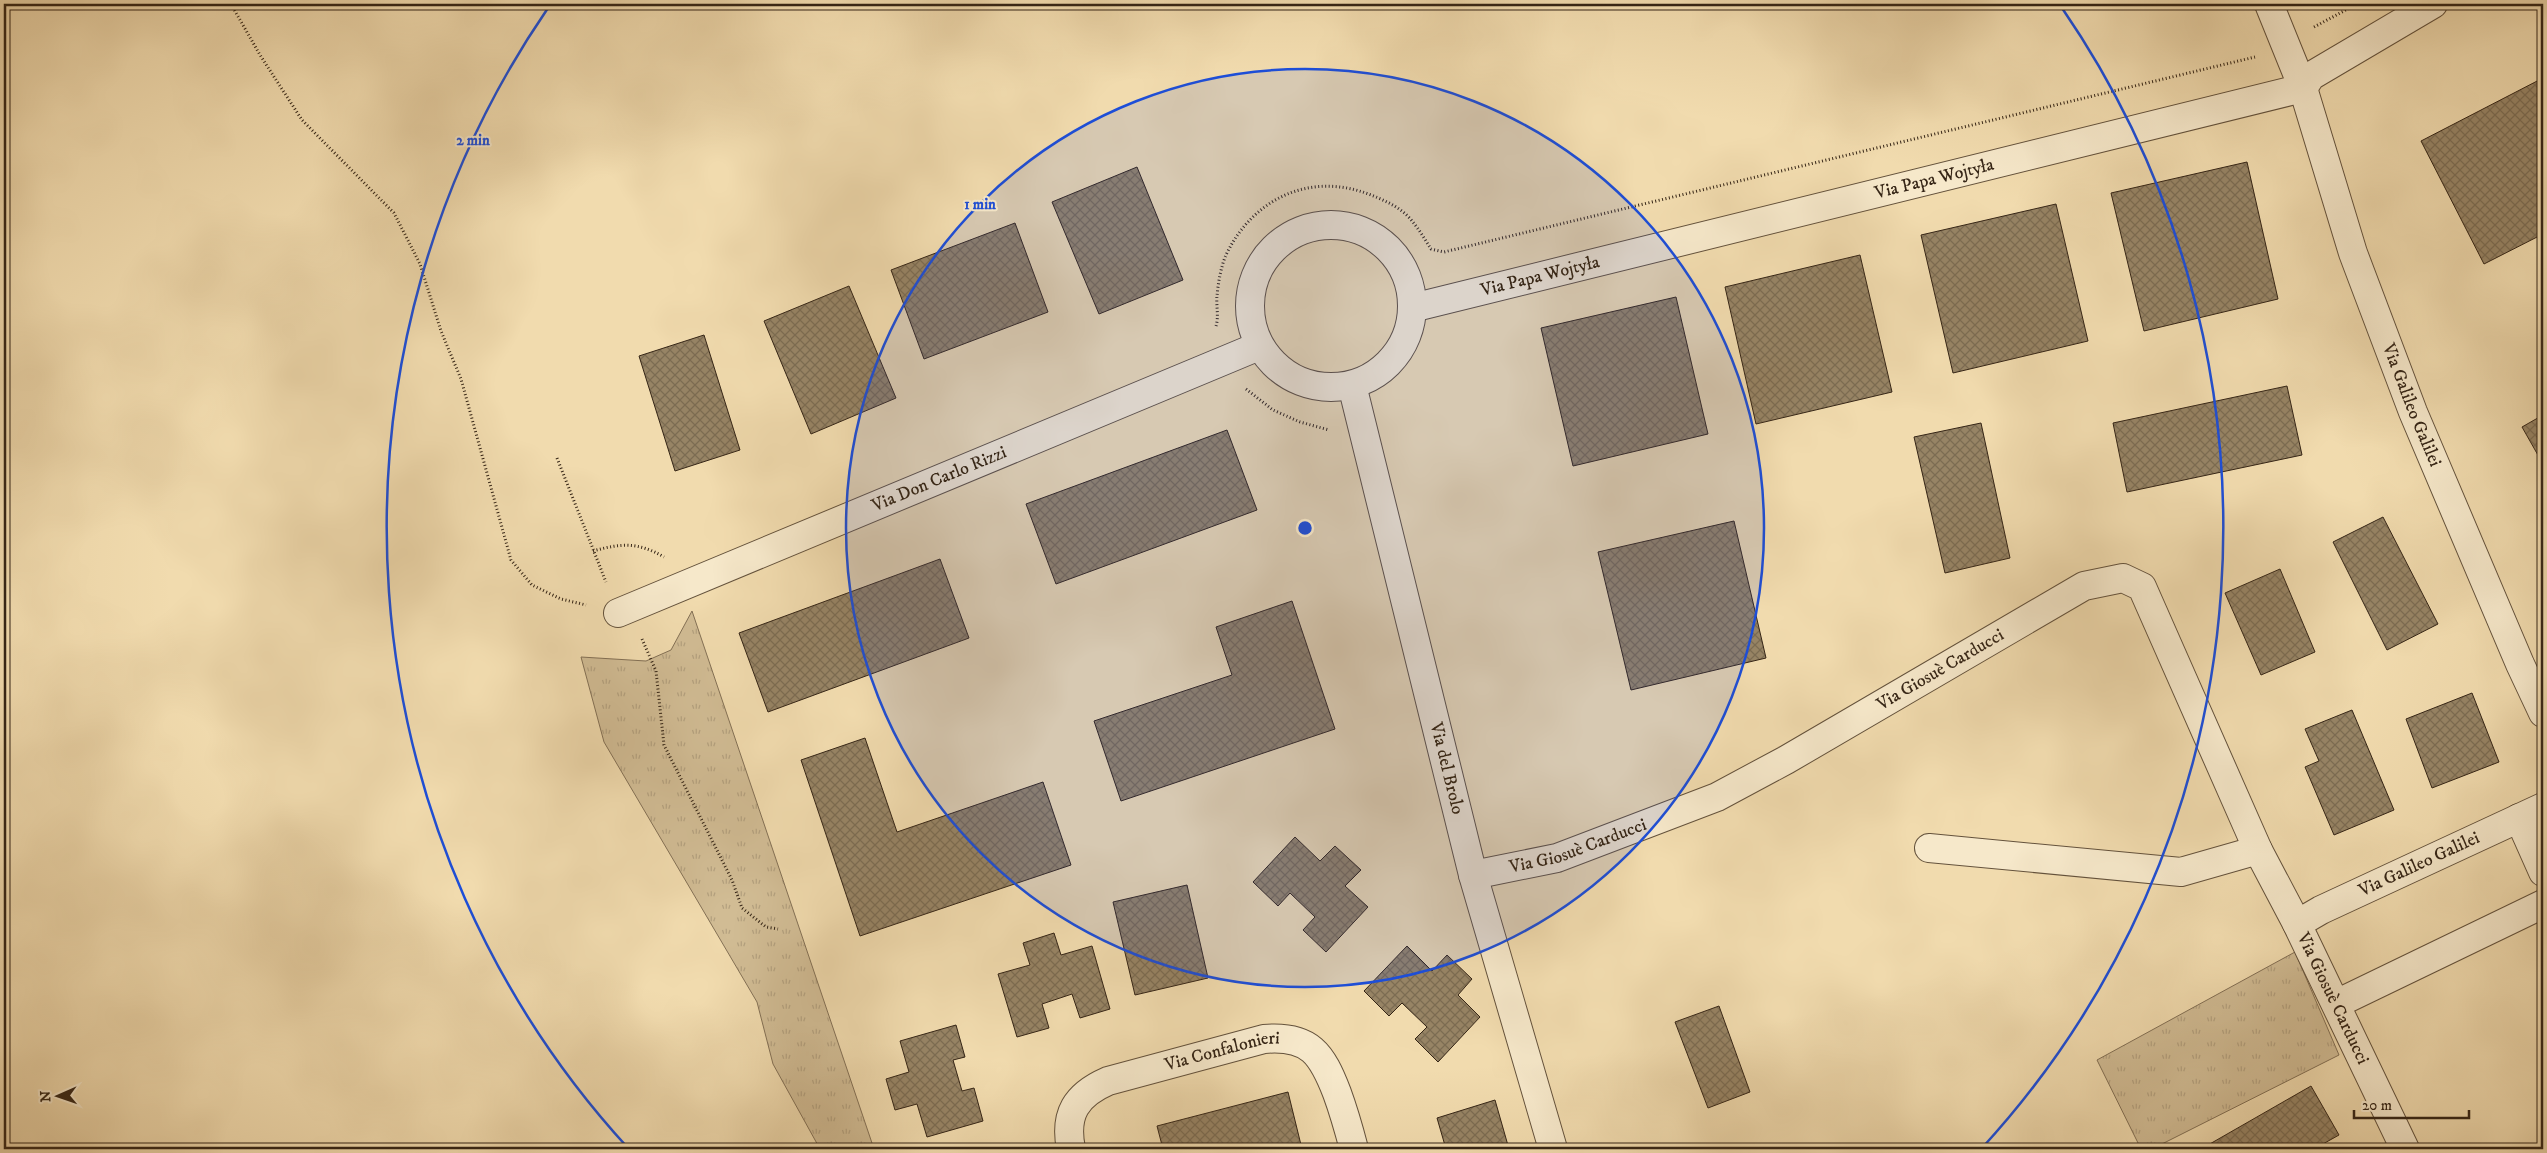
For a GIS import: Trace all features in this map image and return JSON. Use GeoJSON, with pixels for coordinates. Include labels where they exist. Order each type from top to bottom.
{"type":"FeatureCollection","features":[{"type":"Feature","properties":{"kind":"street","name":"Via Galileo Galilei"},"geometry":{"type":"LineString","coordinates":[[2269,4],[2303,88],[2352,253],[2410,403],[2520,664],[2543,713]]}},
{"type":"Feature","properties":{"kind":"street"},"geometry":{"type":"LineString","coordinates":[[2303,88],[2311,76],[2434,4]]}},
{"type":"Feature","properties":{"kind":"street","name":"Via Papa Wojtyła"},"geometry":{"type":"LineString","coordinates":[[1412,308],[2303,88]]}},
{"type":"Feature","properties":{"kind":"street"},"geometry":{"type":"LineString","coordinates":[[1325,223],[1352,226],[1377,237],[1397,256],[1409,281],[1412,308],[1408,334],[1395,357],[1376,374],[1352,385],[1325,388],[1299,382],[1276,367],[1260,346],[1250,320],[1249,293],[1259,267],[1275,245],[1298,230],[1325,223]]}},
{"type":"Feature","properties":{"kind":"street","name":"Via Don Carlo Rizzi"},"geometry":{"type":"LineString","coordinates":[[624,611],[1260,346]]}},
{"type":"Feature","properties":{"kind":"street","name":"Via del Brolo"},"geometry":{"type":"LineString","coordinates":[[1352,385],[1473,875],[1553,1149]]}},
{"type":"Feature","properties":{"kind":"street","name":"Via Giosuè Carducci"},"geometry":{"type":"LineString","coordinates":[[1473,875],[1557,858],[1716,797],[1794,755],[2084,586],[2123,578],[2142,587],[2258,850],[2297,924],[2406,1149]]}},
{"type":"Feature","properties":{"kind":"street","name":"Via Galileo Galilei"},"geometry":{"type":"LineString","coordinates":[[2297,924],[2321,910],[2543,807]]}},
{"type":"Feature","properties":{"kind":"street"},"geometry":{"type":"LineString","coordinates":[[2519,818],[2543,872]]}},
{"type":"Feature","properties":{"kind":"street"},"geometry":{"type":"LineString","coordinates":[[1929,848],[2181,872],[2258,850]]}},
{"type":"Feature","properties":{"kind":"street"},"geometry":{"type":"LineString","coordinates":[[2336,1004],[2543,904]]}},
{"type":"Feature","properties":{"kind":"street","name":"Via Confalonieri"},"geometry":{"type":"LineString","coordinates":[[1071,1149],[1068,1131],[1071,1118],[1078,1100],[1092,1088],[1108,1081],[1264,1039],[1280,1037],[1298,1041],[1325,1062],[1348,1122],[1354,1149]]}},
{"type":"Feature","properties":{"kind":"path"},"geometry":{"type":"LineString","coordinates":[[231,4],[260,55],[302,120],[394,213],[420,264],[441,331],[461,378],[511,560],[532,584],[561,599],[624,611]]}},
{"type":"Feature","properties":{"kind":"path"},"geometry":{"type":"LineString","coordinates":[[1241,388],[1272,410],[1334,433]]}},
{"type":"Feature","properties":{"kind":"path"},"geometry":{"type":"LineString","coordinates":[[557,458],[624,611],[656,671],[664,745],[732,880],[742,908],[766,927],[778,929]]}},
{"type":"Feature","properties":{"kind":"green space"},"geometry":{"type":"Polygon","coordinates":[[[692,611],[874,1149],[820,1149],[773,1064],[757,1002],[604,742],[581,657],[646,661],[671,650],[692,611]]]}},
{"type":"Feature","properties":{"kind":"green space"},"geometry":{"type":"Polygon","coordinates":[[[2295,952],[2339,1055],[2152,1149],[2141,1149],[2097,1060],[2295,952]]]}},
{"type":"Feature","properties":{"kind":"building"},"geometry":{"type":"Polygon","coordinates":[[[2543,78],[2543,234],[2484,264],[2421,141],[2543,78]]]}},
{"type":"Feature","properties":{"kind":"building"},"geometry":{"type":"Polygon","coordinates":[[[2247,162],[2278,299],[2144,331],[2111,193],[2247,162]]]}},
{"type":"Feature","properties":{"kind":"building"},"geometry":{"type":"Polygon","coordinates":[[[1137,167],[1183,280],[1099,314],[1052,202],[1137,167]]]}},
{"type":"Feature","properties":{"kind":"building"},"geometry":{"type":"Polygon","coordinates":[[[2056,204],[2088,341],[1953,373],[1921,235],[2056,204]]]}},
{"type":"Feature","properties":{"kind":"building"},"geometry":{"type":"Polygon","coordinates":[[[1015,223],[1048,312],[924,359],[891,270],[1015,223]]]}},
{"type":"Feature","properties":{"kind":"building"},"geometry":{"type":"Polygon","coordinates":[[[1860,255],[1892,392],[1756,424],[1725,287],[1860,255]]]}},
{"type":"Feature","properties":{"kind":"building"},"geometry":{"type":"Polygon","coordinates":[[[849,286],[896,398],[811,434],[764,321],[849,286]]]}},
{"type":"Feature","properties":{"kind":"building"},"geometry":{"type":"Polygon","coordinates":[[[1676,297],[1708,434],[1573,466],[1541,328],[1676,297]]]}},
{"type":"Feature","properties":{"kind":"building"},"geometry":{"type":"Polygon","coordinates":[[[704,335],[740,450],[675,471],[639,356],[704,335]]]}},
{"type":"Feature","properties":{"kind":"building"},"geometry":{"type":"Polygon","coordinates":[[[2287,386],[2302,455],[2127,492],[2113,423],[2287,386]]]}},
{"type":"Feature","properties":{"kind":"building"},"geometry":{"type":"Polygon","coordinates":[[[2543,415],[2543,464],[2522,427],[2543,415]]]}},
{"type":"Feature","properties":{"kind":"building"},"geometry":{"type":"Polygon","coordinates":[[[1981,423],[2010,558],[1945,573],[1914,437],[1981,423]]]}},
{"type":"Feature","properties":{"kind":"building"},"geometry":{"type":"Polygon","coordinates":[[[1227,430],[1257,510],[1056,584],[1026,504],[1227,430]]]}},
{"type":"Feature","properties":{"kind":"building"},"geometry":{"type":"Polygon","coordinates":[[[2383,517],[2438,624],[2387,650],[2333,542],[2383,517]]]}},
{"type":"Feature","properties":{"kind":"building"},"geometry":{"type":"Polygon","coordinates":[[[1734,521],[1766,658],[1631,690],[1598,552],[1734,521]]]}},
{"type":"Feature","properties":{"kind":"building"},"geometry":{"type":"Polygon","coordinates":[[[940,559],[969,638],[768,712],[739,633],[940,559]]]}},
{"type":"Feature","properties":{"kind":"building"},"geometry":{"type":"Polygon","coordinates":[[[2280,569],[2315,652],[2261,675],[2225,593],[2280,569]]]}},
{"type":"Feature","properties":{"kind":"building"},"geometry":{"type":"Polygon","coordinates":[[[1292,601],[1335,729],[1121,801],[1094,721],[1232,675],[1216,627],[1292,601]]]}},
{"type":"Feature","properties":{"kind":"building"},"geometry":{"type":"Polygon","coordinates":[[[2472,693],[2499,762],[2432,788],[2406,719],[2472,693]]]}},
{"type":"Feature","properties":{"kind":"building"},"geometry":{"type":"Polygon","coordinates":[[[2352,710],[2394,810],[2334,835],[2305,767],[2319,761],[2305,729],[2352,710]]]}},
{"type":"Feature","properties":{"kind":"building"},"geometry":{"type":"Polygon","coordinates":[[[865,738],[897,832],[1043,782],[1071,865],[860,936],[801,760],[865,738]]]}},
{"type":"Feature","properties":{"kind":"building"},"geometry":{"type":"Polygon","coordinates":[[[1295,837],[1320,861],[1335,846],[1361,870],[1345,886],[1368,907],[1326,952],[1303,930],[1315,917],[1290,893],[1278,906],[1253,882],[1295,837]]]}},
{"type":"Feature","properties":{"kind":"building"},"geometry":{"type":"Polygon","coordinates":[[[1187,885],[1208,978],[1135,995],[1113,902],[1187,885]]]}},
{"type":"Feature","properties":{"kind":"building"},"geometry":{"type":"Polygon","coordinates":[[[1054,933],[1061,955],[1092,946],[1110,1009],[1080,1018],[1072,994],[1042,1004],[1049,1028],[1017,1037],[998,974],[1030,965],[1023,943],[1054,933]]]}},
{"type":"Feature","properties":{"kind":"building"},"geometry":{"type":"Polygon","coordinates":[[[1407,946],[1432,971],[1447,955],[1472,979],[1458,995],[1480,1017],[1438,1062],[1415,1039],[1427,1027],[1402,1003],[1389,1016],[1364,991],[1407,946]]]}},
{"type":"Feature","properties":{"kind":"building"},"geometry":{"type":"Polygon","coordinates":[[[1719,1006],[1750,1092],[1708,1108],[1675,1022],[1719,1006]]]}},
{"type":"Feature","properties":{"kind":"building"},"geometry":{"type":"Polygon","coordinates":[[[956,1025],[965,1057],[953,1060],[962,1091],[974,1088],[983,1121],[927,1137],[917,1104],[895,1110],[886,1079],[909,1072],[900,1041],[956,1025]]]}},
{"type":"Feature","properties":{"kind":"building"},"geometry":{"type":"Polygon","coordinates":[[[2311,1086],[2339,1135],[2314,1149],[2201,1149],[2311,1086]]]}},
{"type":"Feature","properties":{"kind":"building"},"geometry":{"type":"Polygon","coordinates":[[[1288,1092],[1302,1149],[1163,1149],[1157,1126],[1288,1092]]]}},
{"type":"Feature","properties":{"kind":"building"},"geometry":{"type":"Polygon","coordinates":[[[1495,1100],[1509,1149],[1446,1149],[1437,1118],[1495,1100]]]}}]}
